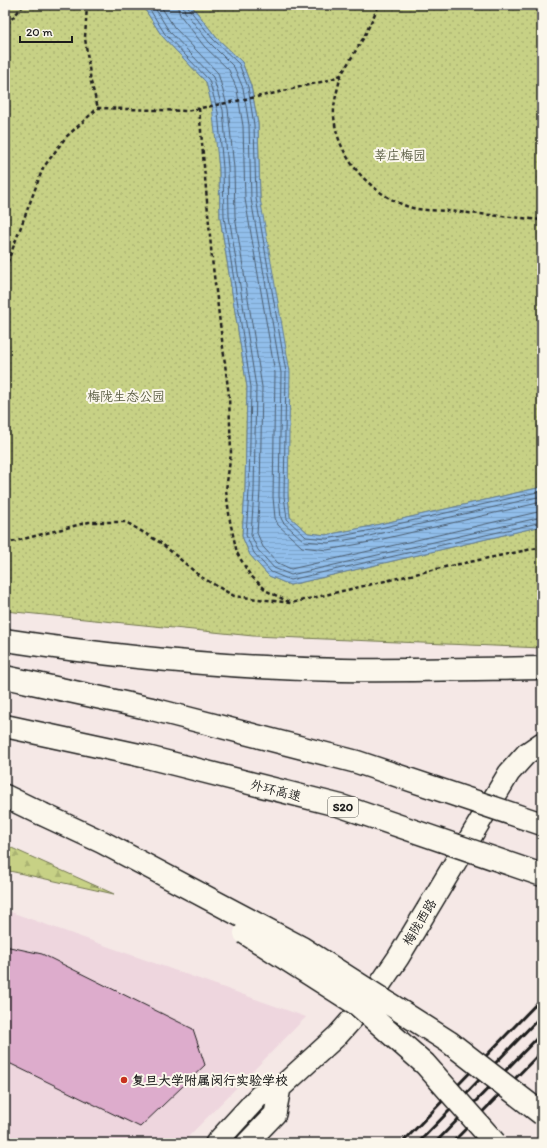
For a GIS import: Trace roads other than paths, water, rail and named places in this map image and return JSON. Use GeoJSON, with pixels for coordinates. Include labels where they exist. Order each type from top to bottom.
{"type":"FeatureCollection","features":[{"type":"Feature","properties":{"kind":"highway"},"geometry":{"type":"LineString","coordinates":[[5,640],[152,658],[279,667],[342,670],[542,668]]}},
{"type":"Feature","properties":{"kind":"highway"},"geometry":{"type":"LineString","coordinates":[[5,677],[152,709],[357,762],[542,824]]}},
{"type":"Feature","properties":{"kind":"highway","name":"外环高速"},"geometry":{"type":"LineString","coordinates":[[5,726],[139,755],[341,806],[542,875]]}},
{"type":"Feature","properties":{"kind":"highway"},"geometry":{"type":"LineString","coordinates":[[5,796],[102,842],[302,948],[449,1042],[542,1114]]}},
{"type":"Feature","properties":{"kind":"highway"},"geometry":{"type":"LineString","coordinates":[[102,842],[358,1005],[425,1064],[495,1143]]}},
{"type":"Feature","properties":{"kind":"street","name":"梅陇西路"},"geometry":{"type":"LineString","coordinates":[[216,1143],[259,1096],[280,1088],[338,1035],[370,999],[398,958],[509,773],[526,754],[542,743]]}},
{"type":"Feature","properties":{"kind":"street"},"geometry":{"type":"LineString","coordinates":[[247,1143],[275,1114],[280,1088]]}},
{"type":"Feature","properties":{"kind":"water"},"geometry":{"type":"Polygon","coordinates":[[[142,5],[191,5],[216,37],[242,62],[251,86],[258,124],[260,198],[290,372],[288,496],[290,517],[308,533],[326,535],[542,487],[542,526],[290,585],[269,576],[250,555],[242,536],[245,491],[247,387],[220,217],[219,169],[212,106],[206,82],[162,36],[142,5]]]}},
{"type":"Feature","properties":{"kind":"railway"},"geometry":{"type":"LineString","coordinates":[[402,1143],[542,998]]}},
{"type":"Feature","properties":{"kind":"railway"},"geometry":{"type":"LineString","coordinates":[[418,1143],[542,1015]]}},
{"type":"Feature","properties":{"kind":"railway"},"geometry":{"type":"LineString","coordinates":[[435,1143],[542,1033]]}},
{"type":"Feature","properties":{"kind":"railway"},"geometry":{"type":"LineString","coordinates":[[452,1143],[542,1051]]}},
{"type":"Feature","properties":{"kind":"place","name":"复旦大学附属闵行实验学校"},"geometry":{"type":"Point","coordinates":[124,1080]}},
{"type":"Feature","properties":{"kind":"park label","name":"莘庄梅园"},"geometry":{"type":"Point","coordinates":[400,155]}},
{"type":"Feature","properties":{"kind":"park label","name":"梅陇生态公园"},"geometry":{"type":"Point","coordinates":[126,396]}}]}
